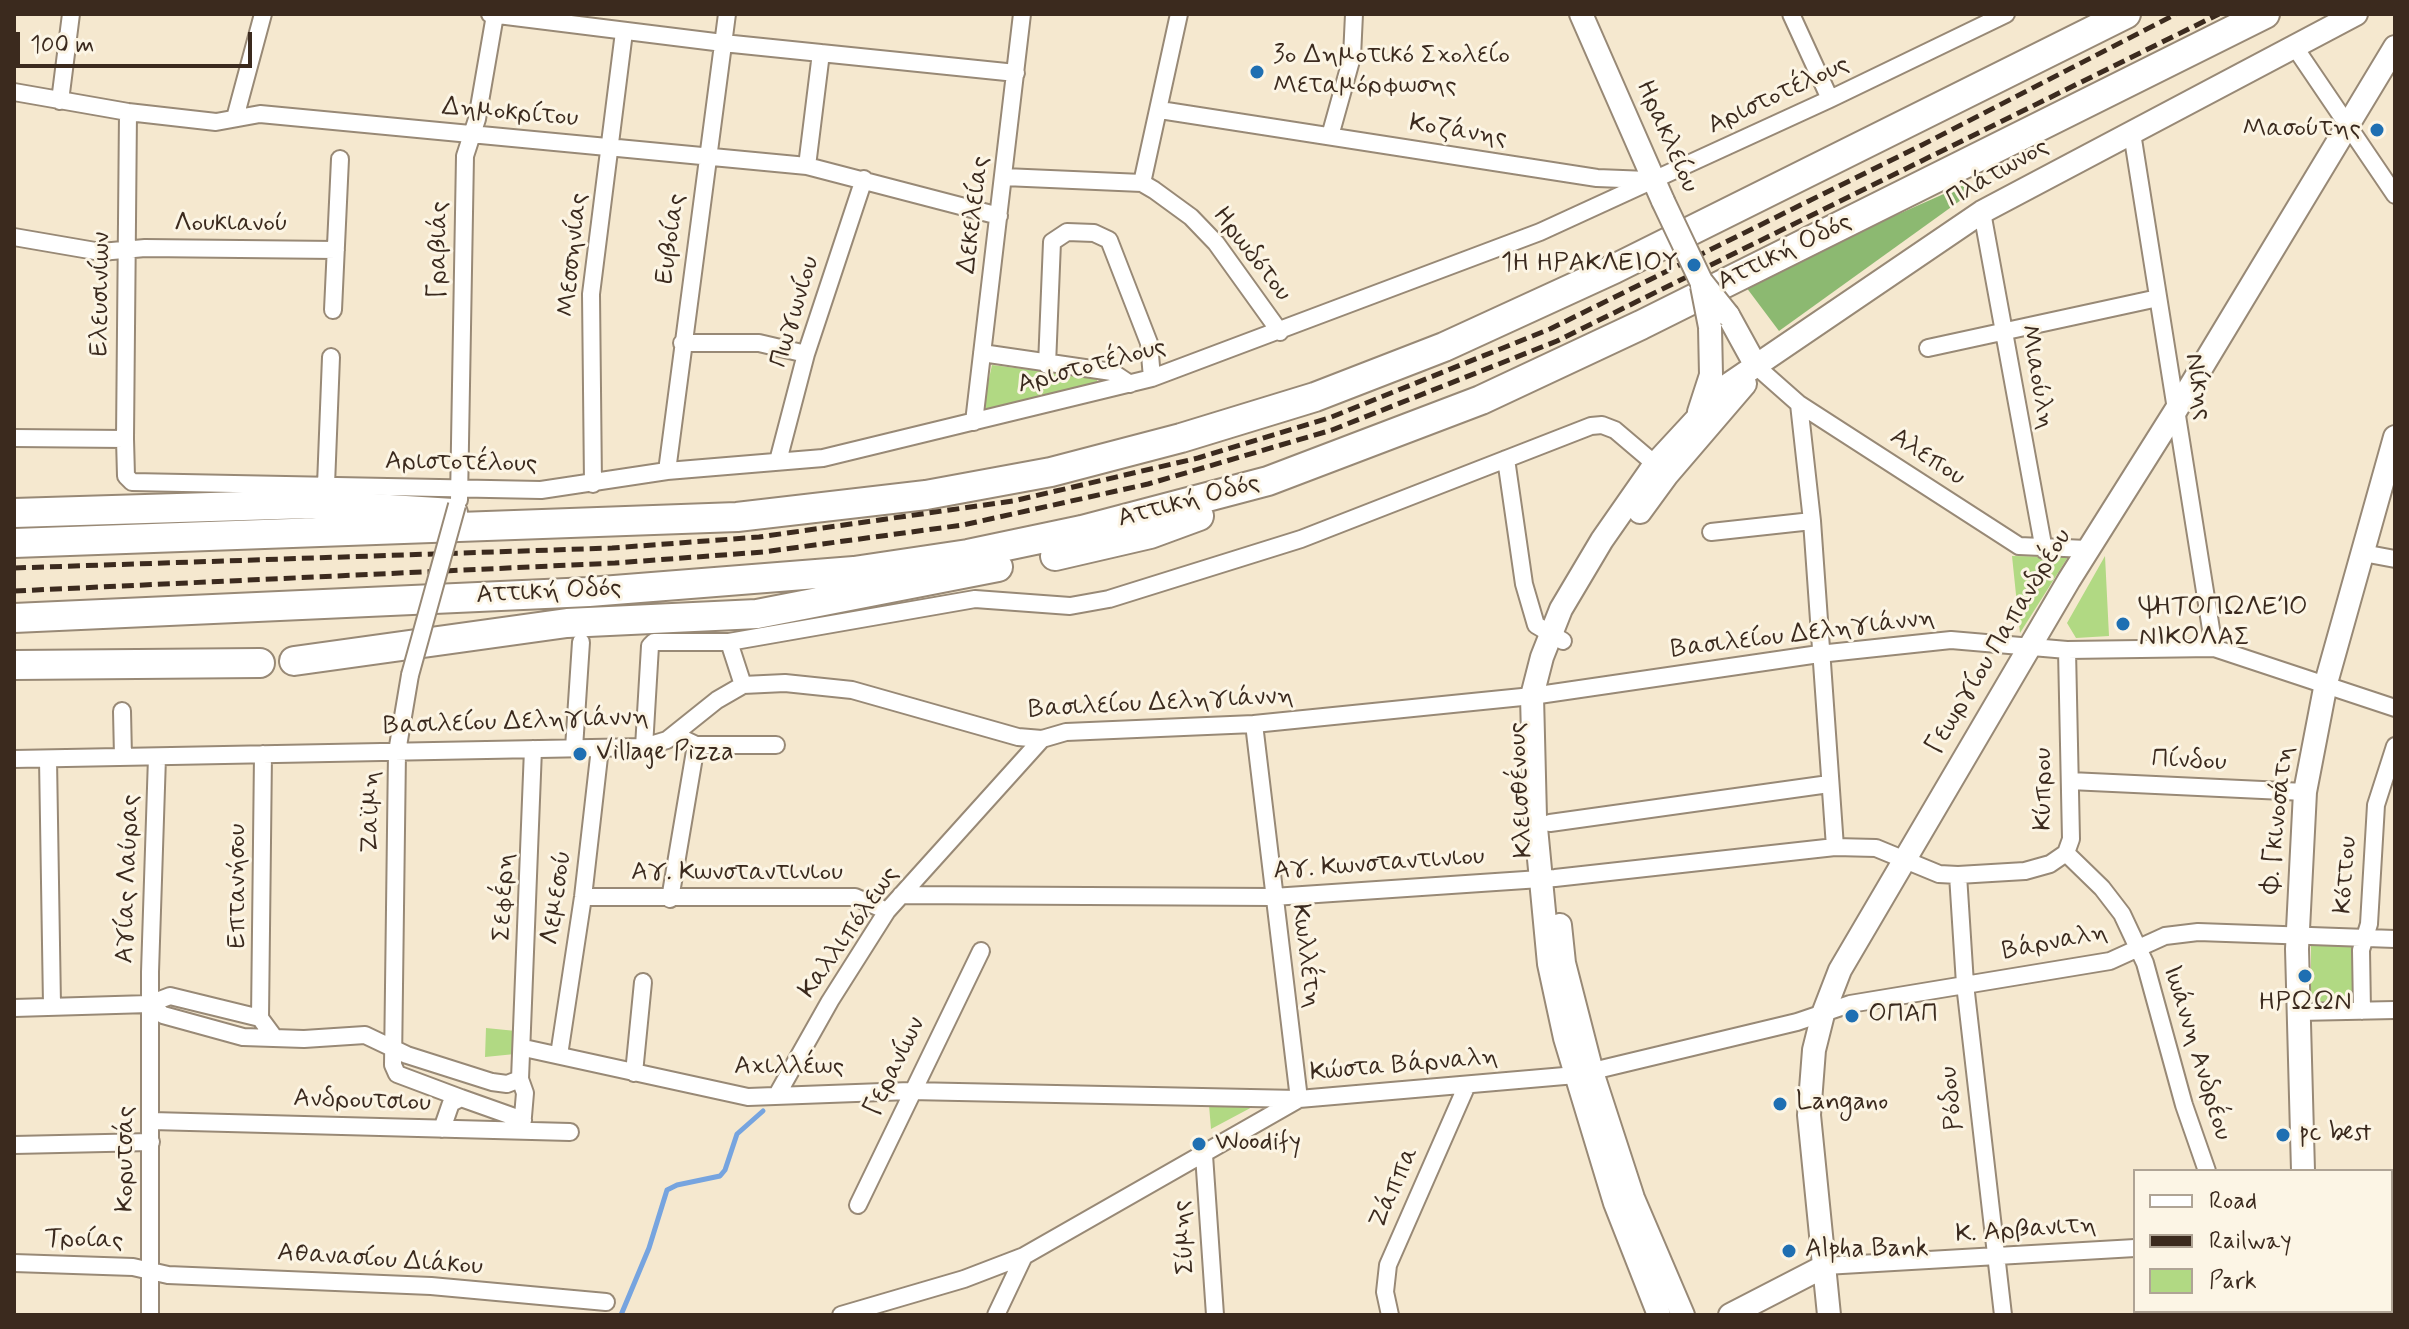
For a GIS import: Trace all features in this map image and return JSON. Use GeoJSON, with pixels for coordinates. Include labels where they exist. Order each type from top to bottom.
{"type":"FeatureCollection","features":[{"type":"Feature","properties":{"kind":"highway"},"geometry":{"type":"LineString","coordinates":[[14,543],[737,517],[926,495],[1051,472],[1181,438],[1315,397],[1444,347],[1614,269],[2126,14]]}},
{"type":"Feature","properties":{"kind":"highway","name":"Αττική Οδός"},"geometry":{"type":"LineString","coordinates":[[14,618],[589,592],[854,571],[968,554],[1082,530],[1268,481],[1395,436],[1481,400],[1641,325],[2265,14]]}},
{"type":"Feature","properties":{"kind":"highway"},"geometry":{"type":"LineString","coordinates":[[294,661],[567,623],[723,617],[798,608],[1150,534],[1198,516],[1268,481]]}},
{"type":"Feature","properties":{"kind":"highway"},"geometry":{"type":"LineString","coordinates":[[14,513],[309,504],[496,515],[577,512],[737,517]]}},
{"type":"Feature","properties":{"kind":"highway"},"geometry":{"type":"LineString","coordinates":[[14,665],[260,663]]}},
{"type":"Feature","properties":{"kind":"street"},"geometry":{"type":"LineString","coordinates":[[60,101],[71,14]]}},
{"type":"Feature","properties":{"kind":"street"},"geometry":{"type":"LineString","coordinates":[[235,118],[263,14]]}},
{"type":"Feature","properties":{"kind":"street"},"geometry":{"type":"LineString","coordinates":[[493,14],[624,32],[1016,73]]}},
{"type":"Feature","properties":{"kind":"street","name":"Γραβιάς"},"geometry":{"type":"LineString","coordinates":[[459,498],[465,156],[493,14]]}},
{"type":"Feature","properties":{"kind":"street","name":"Ευβοίας"},"geometry":{"type":"LineString","coordinates":[[667,471],[727,14]]}},
{"type":"Feature","properties":{"kind":"street","name":"Δεκελείας"},"geometry":{"type":"LineString","coordinates":[[974,422],[1022,14]]}},
{"type":"Feature","properties":{"kind":"street"},"geometry":{"type":"LineString","coordinates":[[1004,177],[1142,183],[1179,14]]}},
{"type":"Feature","properties":{"kind":"street"},"geometry":{"type":"LineString","coordinates":[[1330,136],[1352,57],[1354,14]]}},
{"type":"Feature","properties":{"kind":"street","name":"Ηρακλείου"},"geometry":{"type":"LineString","coordinates":[[1581,14],[1719,321]]}},
{"type":"Feature","properties":{"kind":"street"},"geometry":{"type":"LineString","coordinates":[[1791,14],[1830,99]]}},
{"type":"Feature","properties":{"kind":"street","name":"Αριστοτέλους"},"geometry":{"type":"LineString","coordinates":[[126,476],[132,482],[326,485],[459,498],[593,484],[667,471],[859,451],[1152,378],[1540,232],[1658,191],[1830,99],[1986,20],[2006,14]]}},
{"type":"Feature","properties":{"kind":"street","name":"Πλάτωνος"},"geometry":{"type":"LineString","coordinates":[[1694,422],[1729,384],[1982,212],[2356,14]]}},
{"type":"Feature","properties":{"kind":"street","name":"Μεσσηνίας"},"geometry":{"type":"LineString","coordinates":[[593,484],[591,294],[624,32]]}},
{"type":"Feature","properties":{"kind":"street"},"geometry":{"type":"LineString","coordinates":[[2294,46],[2395,195]]}},
{"type":"Feature","properties":{"kind":"street","name":"Γεωργίου Παπανδρέου"},"geometry":{"type":"LineString","coordinates":[[1829,1315],[1809,1122],[1814,1050],[1823,1014],[1840,970],[2087,549],[2176,410],[2395,47]]}},
{"type":"Feature","properties":{"kind":"street"},"geometry":{"type":"LineString","coordinates":[[807,166],[821,53]]}},
{"type":"Feature","properties":{"kind":"street","name":"Δημοκρίτου"},"geometry":{"type":"LineString","coordinates":[[14,92],[128,112],[216,122],[260,114],[807,166],[999,216]]}},
{"type":"Feature","properties":{"kind":"street","name":"Κοζάνης"},"geometry":{"type":"LineString","coordinates":[[1160,110],[1597,178],[1658,191]]}},
{"type":"Feature","properties":{"kind":"street","name":"Ελευσινίων"},"geometry":{"type":"LineString","coordinates":[[126,476],[128,112]]}},
{"type":"Feature","properties":{"kind":"street","name":"Νίκης"},"geometry":{"type":"LineString","coordinates":[[2132,133],[2214,648]]}},
{"type":"Feature","properties":{"kind":"street"},"geometry":{"type":"LineString","coordinates":[[333,310],[340,159]]}},
{"type":"Feature","properties":{"kind":"street","name":"Πωγωνίου"},"geometry":{"type":"LineString","coordinates":[[778,461],[806,354],[864,179]]}},
{"type":"Feature","properties":{"kind":"street","name":"Ηρωδότου"},"geometry":{"type":"LineString","coordinates":[[1142,183],[1191,217],[1208,234],[1280,332]]}},
{"type":"Feature","properties":{"kind":"street","name":"Μιαούλη"},"geometry":{"type":"LineString","coordinates":[[1982,212],[2044,550]]}},
{"type":"Feature","properties":{"kind":"street"},"geometry":{"type":"LineString","coordinates":[[1047,365],[1052,242],[1067,232],[1094,233],[1109,240],[1149,343],[1152,378]]}},
{"type":"Feature","properties":{"kind":"street","name":"Λουκιανού"},"geometry":{"type":"LineString","coordinates":[[14,237],[101,252],[145,248],[336,250]]}},
{"type":"Feature","properties":{"kind":"street"},"geometry":{"type":"LineString","coordinates":[[1928,348],[2158,298]]}},
{"type":"Feature","properties":{"kind":"street"},"geometry":{"type":"LineString","coordinates":[[1719,321],[1756,366]]}},
{"type":"Feature","properties":{"kind":"street"},"geometry":{"type":"LineString","coordinates":[[1694,422],[1711,375],[1719,321]]}},
{"type":"Feature","properties":{"kind":"street"},"geometry":{"type":"LineString","coordinates":[[682,343],[759,343],[806,354]]}},
{"type":"Feature","properties":{"kind":"street"},"geometry":{"type":"LineString","coordinates":[[982,353],[1047,365],[1112,372],[1130,384]]}},
{"type":"Feature","properties":{"kind":"street"},"geometry":{"type":"LineString","coordinates":[[326,485],[331,357]]}},
{"type":"Feature","properties":{"kind":"street","name":"Αλεπου"},"geometry":{"type":"LineString","coordinates":[[1756,366],[1799,404],[2019,546],[2044,550],[2087,549]]}},
{"type":"Feature","properties":{"kind":"street","name":"Κλεισθένους"},"geometry":{"type":"LineString","coordinates":[[1556,638],[1667,475],[1738,397],[1756,366]]}},
{"type":"Feature","properties":{"kind":"street"},"geometry":{"type":"LineString","coordinates":[[1799,404],[1812,521],[1835,847]]}},
{"type":"Feature","properties":{"kind":"street","name":"Κλεισθένους"},"geometry":{"type":"LineString","coordinates":[[1659,1315],[1584,1074],[1548,878],[1538,696],[1556,638],[1602,540],[1655,464],[1694,422]]}},
{"type":"Feature","properties":{"kind":"street"},"geometry":{"type":"LineString","coordinates":[[644,747],[650,646],[661,641],[729,642],[975,599],[1070,606],[1109,599],[1301,539],[1602,425],[1615,430],[1655,464]]}},
{"type":"Feature","properties":{"kind":"street","name":"Φ. Γκινοσάτη"},"geometry":{"type":"LineString","coordinates":[[2303,1169],[2297,935],[2305,792],[2326,683],[2395,437]]}},
{"type":"Feature","properties":{"kind":"street"},"geometry":{"type":"LineString","coordinates":[[14,438],[125,439]]}},
{"type":"Feature","properties":{"kind":"street"},"geometry":{"type":"LineString","coordinates":[[1506,459],[1524,584],[1536,625],[1556,638]]}},
{"type":"Feature","properties":{"kind":"street","name":"Ζαϊμη"},"geometry":{"type":"LineString","coordinates":[[391,1047],[397,752],[410,675],[459,498]]}},
{"type":"Feature","properties":{"kind":"street"},"geometry":{"type":"LineString","coordinates":[[1711,532],[1812,521]]}},
{"type":"Feature","properties":{"kind":"street"},"geometry":{"type":"LineString","coordinates":[[2363,553],[2395,559]]}},
{"type":"Feature","properties":{"kind":"street","name":"Βασιλείου Δεληγιάννη"},"geometry":{"type":"LineString","coordinates":[[14,759],[644,747],[675,735],[717,700],[743,685],[785,683],[852,690],[1018,737],[1042,739],[1066,732],[1254,724],[1538,696],[1819,654],[1951,640],[2067,650],[2214,648],[2395,708]]}},
{"type":"Feature","properties":{"kind":"street"},"geometry":{"type":"LineString","coordinates":[[574,748],[581,642]]}},
{"type":"Feature","properties":{"kind":"street"},"geometry":{"type":"LineString","coordinates":[[729,642],[743,685]]}},
{"type":"Feature","properties":{"kind":"street","name":"Κύπρου"},"geometry":{"type":"LineString","coordinates":[[2067,650],[2071,839],[2066,853],[2102,888],[2122,914],[2138,948]]}},
{"type":"Feature","properties":{"kind":"street","name":"Κλεισθένους"},"geometry":{"type":"LineString","coordinates":[[1538,696],[1550,823],[1548,878]]}},
{"type":"Feature","properties":{"kind":"street"},"geometry":{"type":"LineString","coordinates":[[122,711],[123,757]]}},
{"type":"Feature","properties":{"kind":"street","name":"Κωλλέτη"},"geometry":{"type":"LineString","coordinates":[[1254,724],[1299,1099]]}},
{"type":"Feature","properties":{"kind":"street"},"geometry":{"type":"LineString","coordinates":[[675,735],[696,745],[776,745]]}},
{"type":"Feature","properties":{"kind":"street","name":"Καλλιπόλεως"},"geometry":{"type":"LineString","coordinates":[[777,1095],[830,1001],[887,911],[1042,739]]}},
{"type":"Feature","properties":{"kind":"street"},"geometry":{"type":"LineString","coordinates":[[670,899],[696,745]]}},
{"type":"Feature","properties":{"kind":"street","name":"Κόττου"},"geometry":{"type":"LineString","coordinates":[[2362,1011],[2361,950],[2369,924],[2376,805],[2395,746]]}},
{"type":"Feature","properties":{"kind":"street","name":"Λεμεσού"},"geometry":{"type":"LineString","coordinates":[[559,1055],[583,897],[600,748]]}},
{"type":"Feature","properties":{"kind":"street","name":"Σεφέρη"},"geometry":{"type":"LineString","coordinates":[[524,1048],[533,749]]}},
{"type":"Feature","properties":{"kind":"street","name":"Επτανήσου"},"geometry":{"type":"LineString","coordinates":[[260,1018],[263,754]]}},
{"type":"Feature","properties":{"kind":"street","name":"Αγίας Λαύρας"},"geometry":{"type":"LineString","coordinates":[[149,1004],[157,757]]}},
{"type":"Feature","properties":{"kind":"street"},"geometry":{"type":"LineString","coordinates":[[48,759],[52,1005]]}},
{"type":"Feature","properties":{"kind":"street","name":"Πίνδου"},"geometry":{"type":"LineString","coordinates":[[2070,781],[2305,792]]}},
{"type":"Feature","properties":{"kind":"street"},"geometry":{"type":"LineString","coordinates":[[1550,823],[1829,784]]}},
{"type":"Feature","properties":{"kind":"street","name":"Αγ. Κωνσταντινιου"},"geometry":{"type":"LineString","coordinates":[[901,895],[1273,897],[1548,878],[1835,847],[1876,848],[1939,874],[1958,875],[2025,871],[2050,864],[2066,853]]}},
{"type":"Feature","properties":{"kind":"street","name":"Ρόδου"},"geometry":{"type":"LineString","coordinates":[[1958,875],[1965,984],[1994,1258],[2003,1315]]}},
{"type":"Feature","properties":{"kind":"street","name":"Αγ. Κωνσταντινιου"},"geometry":{"type":"LineString","coordinates":[[583,897],[855,897],[887,911]]}},
{"type":"Feature","properties":{"kind":"street","name":"Βάρναλη"},"geometry":{"type":"LineString","coordinates":[[1823,1014],[1850,1004],[2110,961],[2165,936],[2198,932],[2395,939]]}},
{"type":"Feature","properties":{"kind":"street","name":"Ιωάννη Ανδρέου"},"geometry":{"type":"LineString","coordinates":[[2138,948],[2145,963],[2184,1105],[2206,1169]]}},
{"type":"Feature","properties":{"kind":"street","name":"Γερανίων"},"geometry":{"type":"LineString","coordinates":[[858,1205],[910,1091],[981,951]]}},
{"type":"Feature","properties":{"kind":"street"},"geometry":{"type":"LineString","coordinates":[[634,1073],[643,982]]}},
{"type":"Feature","properties":{"kind":"street"},"geometry":{"type":"LineString","coordinates":[[14,1008],[149,1004],[170,996],[260,1018],[274,1037]]}},
{"type":"Feature","properties":{"kind":"street"},"geometry":{"type":"LineString","coordinates":[[149,1004],[163,1015],[243,1037],[365,1035],[492,1082],[507,1084],[520,1079]]}},
{"type":"Feature","properties":{"kind":"street","name":"Κορυτσάς"},"geometry":{"type":"LineString","coordinates":[[149,1004],[152,1121],[150,1315]]}},
{"type":"Feature","properties":{"kind":"street"},"geometry":{"type":"LineString","coordinates":[[2298,1012],[2395,1010]]}},
{"type":"Feature","properties":{"kind":"street","name":"Κώστα Βάρναλη"},"geometry":{"type":"LineString","coordinates":[[841,1315],[964,1279],[1024,1256],[1299,1099],[1584,1074],[1823,1014]]}},
{"type":"Feature","properties":{"kind":"street"},"geometry":{"type":"LineString","coordinates":[[391,1047],[397,1074],[461,1098],[522,1126],[525,1093],[520,1079],[524,1048]]}},
{"type":"Feature","properties":{"kind":"street","name":"Αχιλλέως"},"geometry":{"type":"LineString","coordinates":[[524,1048],[748,1097],[910,1091],[1299,1099]]}},
{"type":"Feature","properties":{"kind":"street","name":"Ζάππα"},"geometry":{"type":"LineString","coordinates":[[1390,1315],[1385,1292],[1388,1265],[1467,1085]]}},
{"type":"Feature","properties":{"kind":"street"},"geometry":{"type":"LineString","coordinates":[[442,1129],[451,1103],[461,1098]]}},
{"type":"Feature","properties":{"kind":"street","name":"Ανδρουτσιου"},"geometry":{"type":"LineString","coordinates":[[152,1121],[442,1129],[522,1126],[570,1132]]}},
{"type":"Feature","properties":{"kind":"street"},"geometry":{"type":"LineString","coordinates":[[14,1145],[151,1142]]}},
{"type":"Feature","properties":{"kind":"street","name":"Σύμης"},"geometry":{"type":"LineString","coordinates":[[1204,1155],[1215,1315]]}},
{"type":"Feature","properties":{"kind":"street"},"geometry":{"type":"LineString","coordinates":[[2393,1237],[2395,1184]]}},
{"type":"Feature","properties":{"kind":"street","name":"Κλεισθένους"},"geometry":{"type":"LineString","coordinates":[[1624,1201],[1683,1315]]}},
{"type":"Feature","properties":{"kind":"street","name":"Κ. Αρβανιτη"},"geometry":{"type":"LineString","coordinates":[[1825,1266],[2133,1248]]}},
{"type":"Feature","properties":{"kind":"street"},"geometry":{"type":"LineString","coordinates":[[996,1315],[1024,1256]]}},
{"type":"Feature","properties":{"kind":"street","name":"Τροίας"},"geometry":{"type":"LineString","coordinates":[[14,1263],[133,1267],[152,1271]]}},
{"type":"Feature","properties":{"kind":"street"},"geometry":{"type":"LineString","coordinates":[[1730,1315],[1825,1266]]}},
{"type":"Feature","properties":{"kind":"street","name":"Αθανασίου Διάκου"},"geometry":{"type":"LineString","coordinates":[[152,1271],[168,1275],[431,1286],[606,1302]]}},
{"type":"Feature","properties":{"kind":"green space"},"geometry":{"type":"Polygon","coordinates":[[[1964,185],[1968,195],[1779,331],[1743,283],[1964,185]]]}},
{"type":"Feature","properties":{"kind":"green space"},"geometry":{"type":"Polygon","coordinates":[[[992,365],[1097,378],[1097,383],[986,411],[983,406],[992,365]]]}},
{"type":"Feature","properties":{"kind":"green space"},"geometry":{"type":"Polygon","coordinates":[[[2012,556],[2068,557],[2020,633],[2012,556]]]}},
{"type":"Feature","properties":{"kind":"green space"},"geometry":{"type":"Polygon","coordinates":[[[2105,556],[2109,636],[2076,638],[2067,623],[2105,556]]]}},
{"type":"Feature","properties":{"kind":"green space"},"geometry":{"type":"Polygon","coordinates":[[[2354,943],[2354,1004],[2311,1004],[2311,944],[2354,943]]]}},
{"type":"Feature","properties":{"kind":"green space"},"geometry":{"type":"Polygon","coordinates":[[[486,1028],[516,1031],[515,1054],[485,1057],[486,1028]]]}},
{"type":"Feature","properties":{"kind":"green space"},"geometry":{"type":"Polygon","coordinates":[[[1209,1105],[1256,1105],[1211,1129],[1209,1105]]]}},
{"type":"Feature","properties":{"kind":"waterway"},"geometry":{"type":"LineString","coordinates":[[621,1315],[649,1248],[667,1190],[720,1176],[737,1134],[763,1111]]}},
{"type":"Feature","properties":{"kind":"railway"},"geometry":{"type":"LineString","coordinates":[[14,568],[612,548],[759,537],[1013,501],[1198,458],[1329,418],[1550,329],[1922,145],[2176,14]]}},
{"type":"Feature","properties":{"kind":"railway"},"geometry":{"type":"LineString","coordinates":[[14,591],[615,563],[763,552],[963,525],[1148,484],[1332,430],[1557,341],[2219,14]]}},
{"type":"Feature","properties":{"kind":"place","name":"3ο Δημοτικό Σχολείο Μεταμόρφωσης"},"geometry":{"type":"Point","coordinates":[1257,72]}},
{"type":"Feature","properties":{"kind":"place","name":"Μασούτης"},"geometry":{"type":"Point","coordinates":[2377,130]}},
{"type":"Feature","properties":{"kind":"place","name":"1Η ΗΡΑΚΛΕΙΟΥ"},"geometry":{"type":"Point","coordinates":[1694,265]}},
{"type":"Feature","properties":{"kind":"place","name":"ΨΗΤΟΠΩΛΕΊΟ ΝΙΚΟΛΑΣ"},"geometry":{"type":"Point","coordinates":[2123,624]}},
{"type":"Feature","properties":{"kind":"place","name":"Village Pizza"},"geometry":{"type":"Point","coordinates":[580,754]}},
{"type":"Feature","properties":{"kind":"place","name":"ΗΡΩΩΝ"},"geometry":{"type":"Point","coordinates":[2305,976]}},
{"type":"Feature","properties":{"kind":"place","name":"ΟΠΑΠ"},"geometry":{"type":"Point","coordinates":[1852,1016]}},
{"type":"Feature","properties":{"kind":"place","name":"Langano"},"geometry":{"type":"Point","coordinates":[1780,1104]}},
{"type":"Feature","properties":{"kind":"place","name":"pc best"},"geometry":{"type":"Point","coordinates":[2283,1135]}},
{"type":"Feature","properties":{"kind":"place","name":"Woodify"},"geometry":{"type":"Point","coordinates":[1199,1144]}},
{"type":"Feature","properties":{"kind":"place","name":"Alpha Bank"},"geometry":{"type":"Point","coordinates":[1789,1251]}}]}
